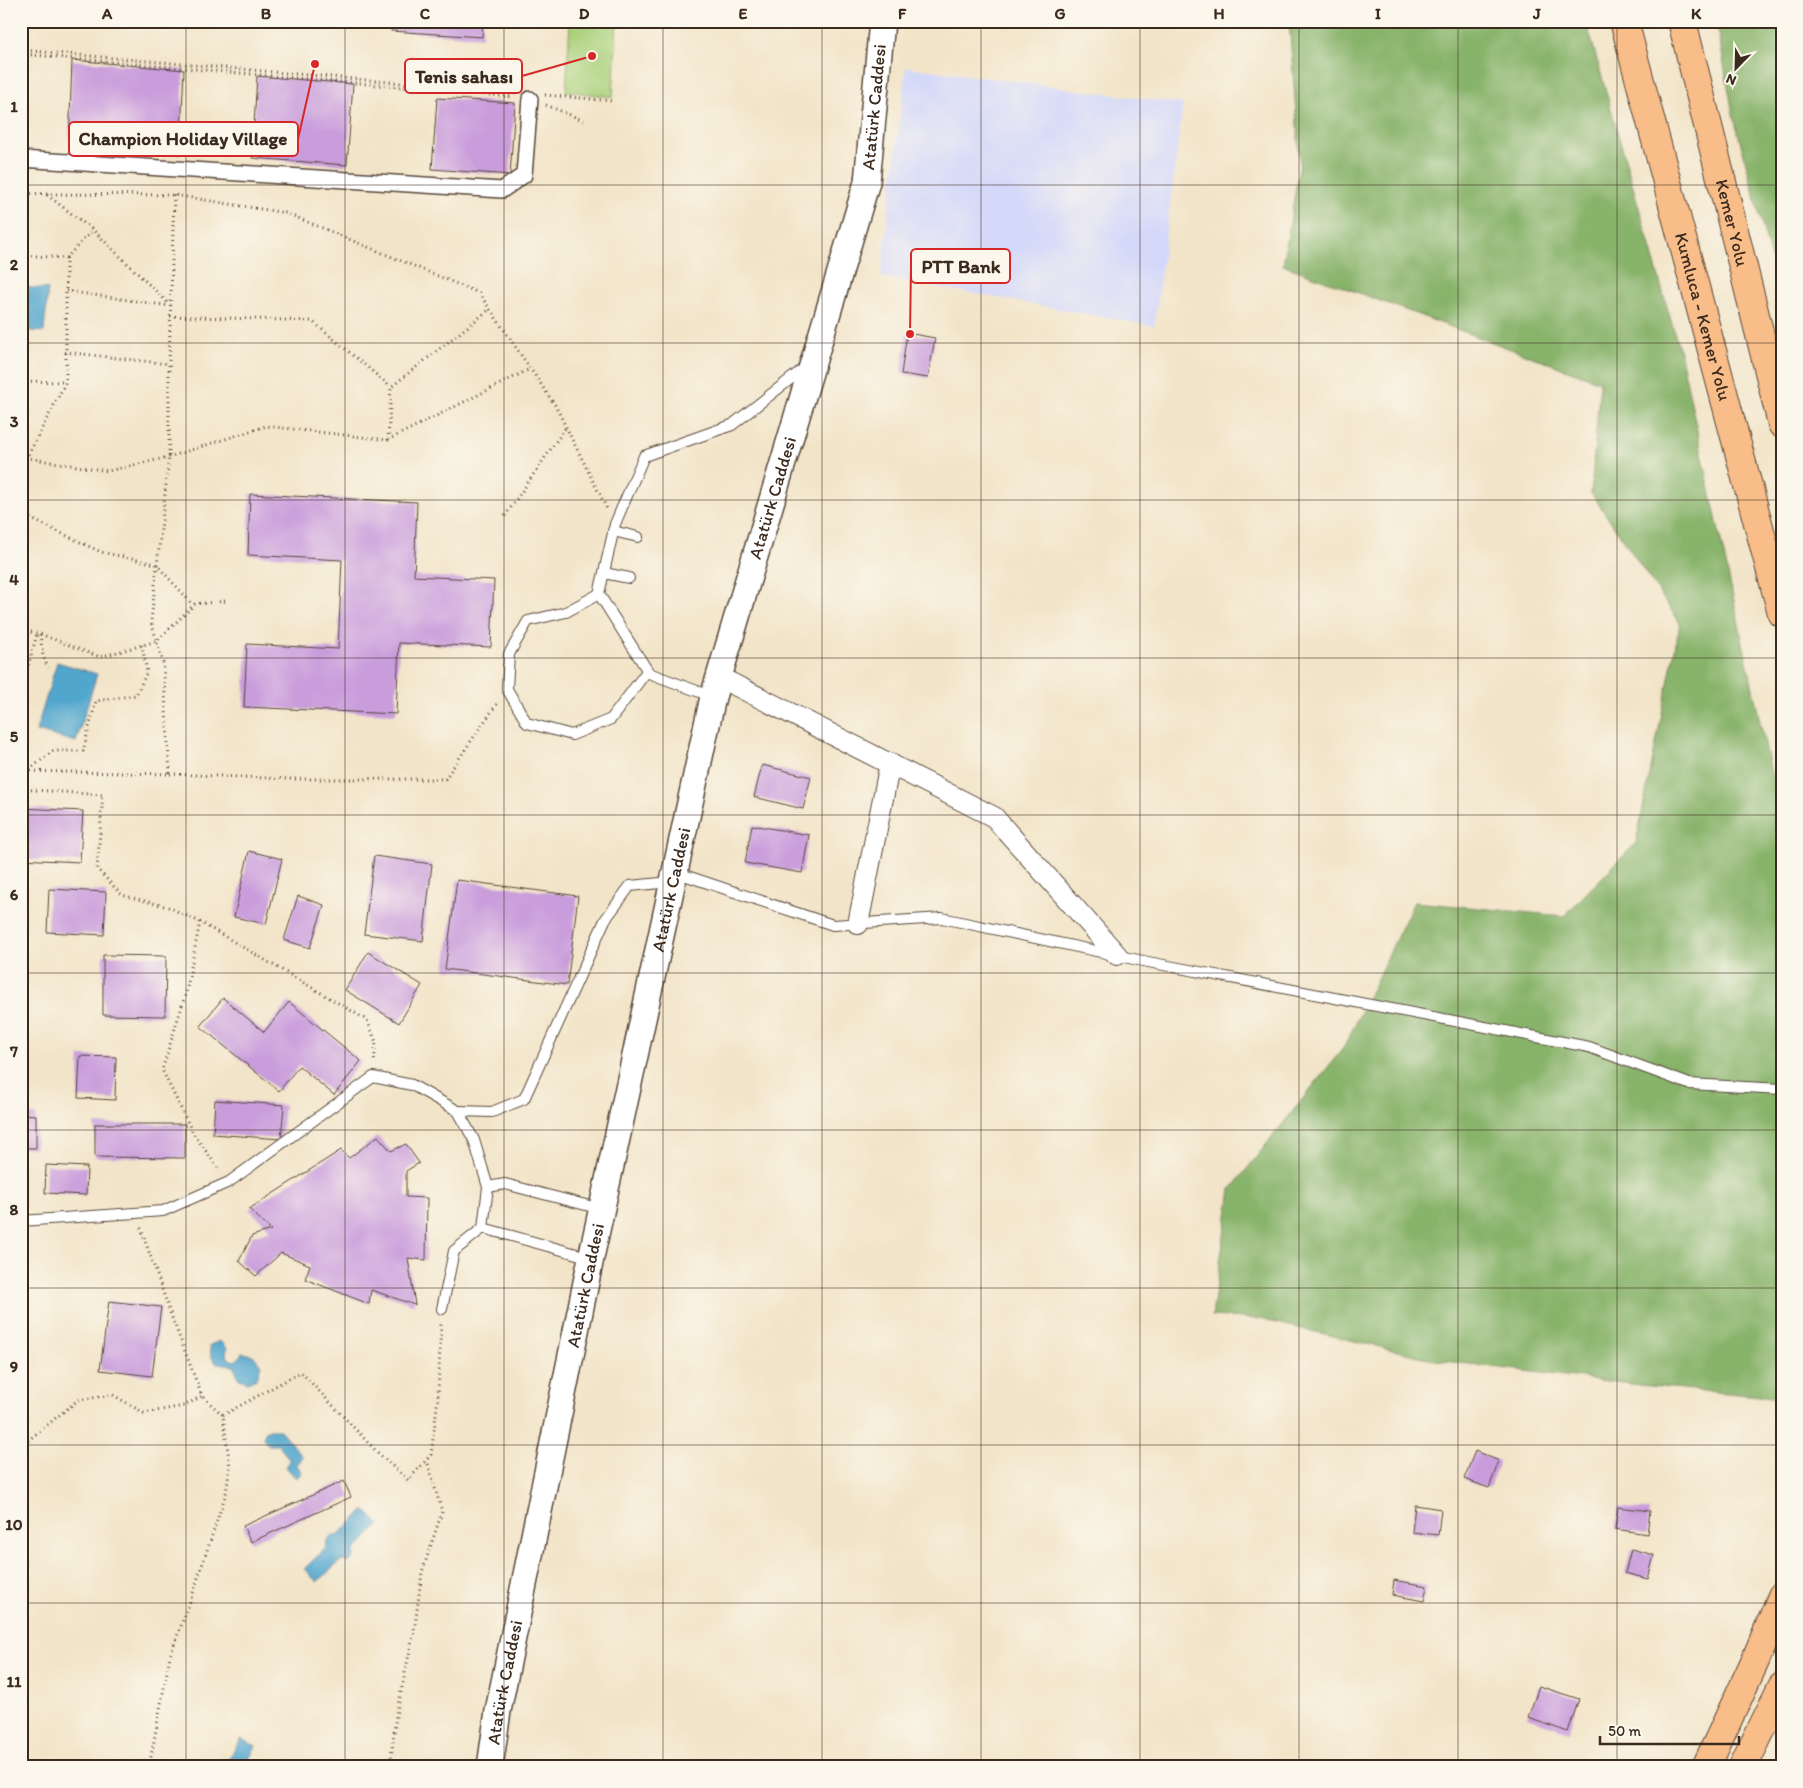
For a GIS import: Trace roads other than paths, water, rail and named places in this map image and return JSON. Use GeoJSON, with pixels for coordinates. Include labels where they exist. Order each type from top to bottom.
{"type":"FeatureCollection","features":[{"type":"Feature","properties":{"kind":"highway","name":"Kumluca - Kemer Yolu"},"geometry":{"type":"LineString","coordinates":[[1624,21],[1782,614]]}},
{"type":"Feature","properties":{"kind":"highway","name":"Kemer Yolu"},"geometry":{"type":"LineString","coordinates":[[1682,21],[1782,424]]}},
{"type":"Feature","properties":{"kind":"highway"},"geometry":{"type":"LineString","coordinates":[[1706,1767],[1755,1661],[1782,1596]]}},
{"type":"Feature","properties":{"kind":"highway"},"geometry":{"type":"LineString","coordinates":[[1744,1767],[1782,1687]]}},
{"type":"Feature","properties":{"kind":"street","name":"Atatürk Caddesi"},"geometry":{"type":"LineString","coordinates":[[490,1767],[500,1702],[601,1209],[716,687],[867,182],[882,21]]}},
{"type":"Feature","properties":{"kind":"street"},"geometry":{"type":"LineString","coordinates":[[21,159],[502,190],[524,176],[530,95]]}},
{"type":"Feature","properties":{"kind":"street"},"geometry":{"type":"LineString","coordinates":[[716,687],[890,763],[994,817],[1117,955]]}},
{"type":"Feature","properties":{"kind":"street"},"geometry":{"type":"LineString","coordinates":[[858,924],[890,763]]}},
{"type":"Feature","properties":{"kind":"lane"},"geometry":{"type":"LineString","coordinates":[[716,687],[649,674],[647,671],[599,594],[614,528],[644,456],[732,425],[814,361]]}},
{"type":"Feature","properties":{"kind":"lane"},"geometry":{"type":"LineString","coordinates":[[614,528],[638,536]]}},
{"type":"Feature","properties":{"kind":"lane"},"geometry":{"type":"LineString","coordinates":[[604,573],[629,578]]}},
{"type":"Feature","properties":{"kind":"lane"},"geometry":{"type":"LineString","coordinates":[[599,594],[566,612],[528,621],[509,654],[507,690],[527,723],[572,735],[610,719],[647,671]]}},
{"type":"Feature","properties":{"kind":"lane"},"geometry":{"type":"LineString","coordinates":[[21,1221],[163,1211],[229,1182],[373,1077],[412,1085],[458,1111],[492,1112],[524,1099],[605,920],[630,886],[673,877],[833,926],[942,918],[1117,955],[1588,1047],[1689,1084],[1782,1088]]}},
{"type":"Feature","properties":{"kind":"lane"},"geometry":{"type":"LineString","coordinates":[[442,1309],[454,1251],[483,1228],[488,1187],[474,1140],[458,1111]]}},
{"type":"Feature","properties":{"kind":"lane"},"geometry":{"type":"LineString","coordinates":[[488,1187],[505,1184],[601,1209]]}},
{"type":"Feature","properties":{"kind":"lane"},"geometry":{"type":"LineString","coordinates":[[483,1228],[591,1258]]}},
{"type":"Feature","properties":{"kind":"water"},"geometry":{"type":"Polygon","coordinates":[[[21,287],[48,289],[44,332],[21,330],[21,287]]]}},
{"type":"Feature","properties":{"kind":"water"},"geometry":{"type":"Polygon","coordinates":[[[57,662],[97,674],[76,742],[36,731],[57,662]]]}},
{"type":"Feature","properties":{"kind":"water"},"geometry":{"type":"Polygon","coordinates":[[[220,1341],[227,1348],[226,1356],[233,1361],[237,1360],[242,1353],[253,1355],[261,1365],[257,1378],[247,1382],[238,1378],[235,1367],[227,1364],[217,1364],[211,1356],[210,1345],[220,1341]]]}},
{"type":"Feature","properties":{"kind":"water"},"geometry":{"type":"Polygon","coordinates":[[[266,1430],[280,1430],[303,1457],[297,1465],[302,1473],[296,1478],[286,1467],[290,1461],[279,1445],[268,1445],[263,1438],[266,1430]]]}},
{"type":"Feature","properties":{"kind":"water"},"geometry":{"type":"Polygon","coordinates":[[[365,1510],[380,1525],[354,1551],[354,1558],[349,1562],[342,1560],[317,1582],[304,1569],[326,1548],[327,1540],[331,1536],[339,1534],[365,1510]]]}},
{"type":"Feature","properties":{"kind":"water"},"geometry":{"type":"Polygon","coordinates":[[[241,1739],[256,1746],[245,1767],[221,1767],[222,1760],[228,1760],[241,1739]]]}},
{"type":"Feature","properties":{"kind":"place","name":"Tenis sahası"},"geometry":{"type":"Point","coordinates":[592,56]}},
{"type":"Feature","properties":{"kind":"place","name":"Champion Holiday Village"},"geometry":{"type":"Point","coordinates":[315,64]}},
{"type":"Feature","properties":{"kind":"place","name":"PTT Bank"},"geometry":{"type":"Point","coordinates":[910,334]}}]}
